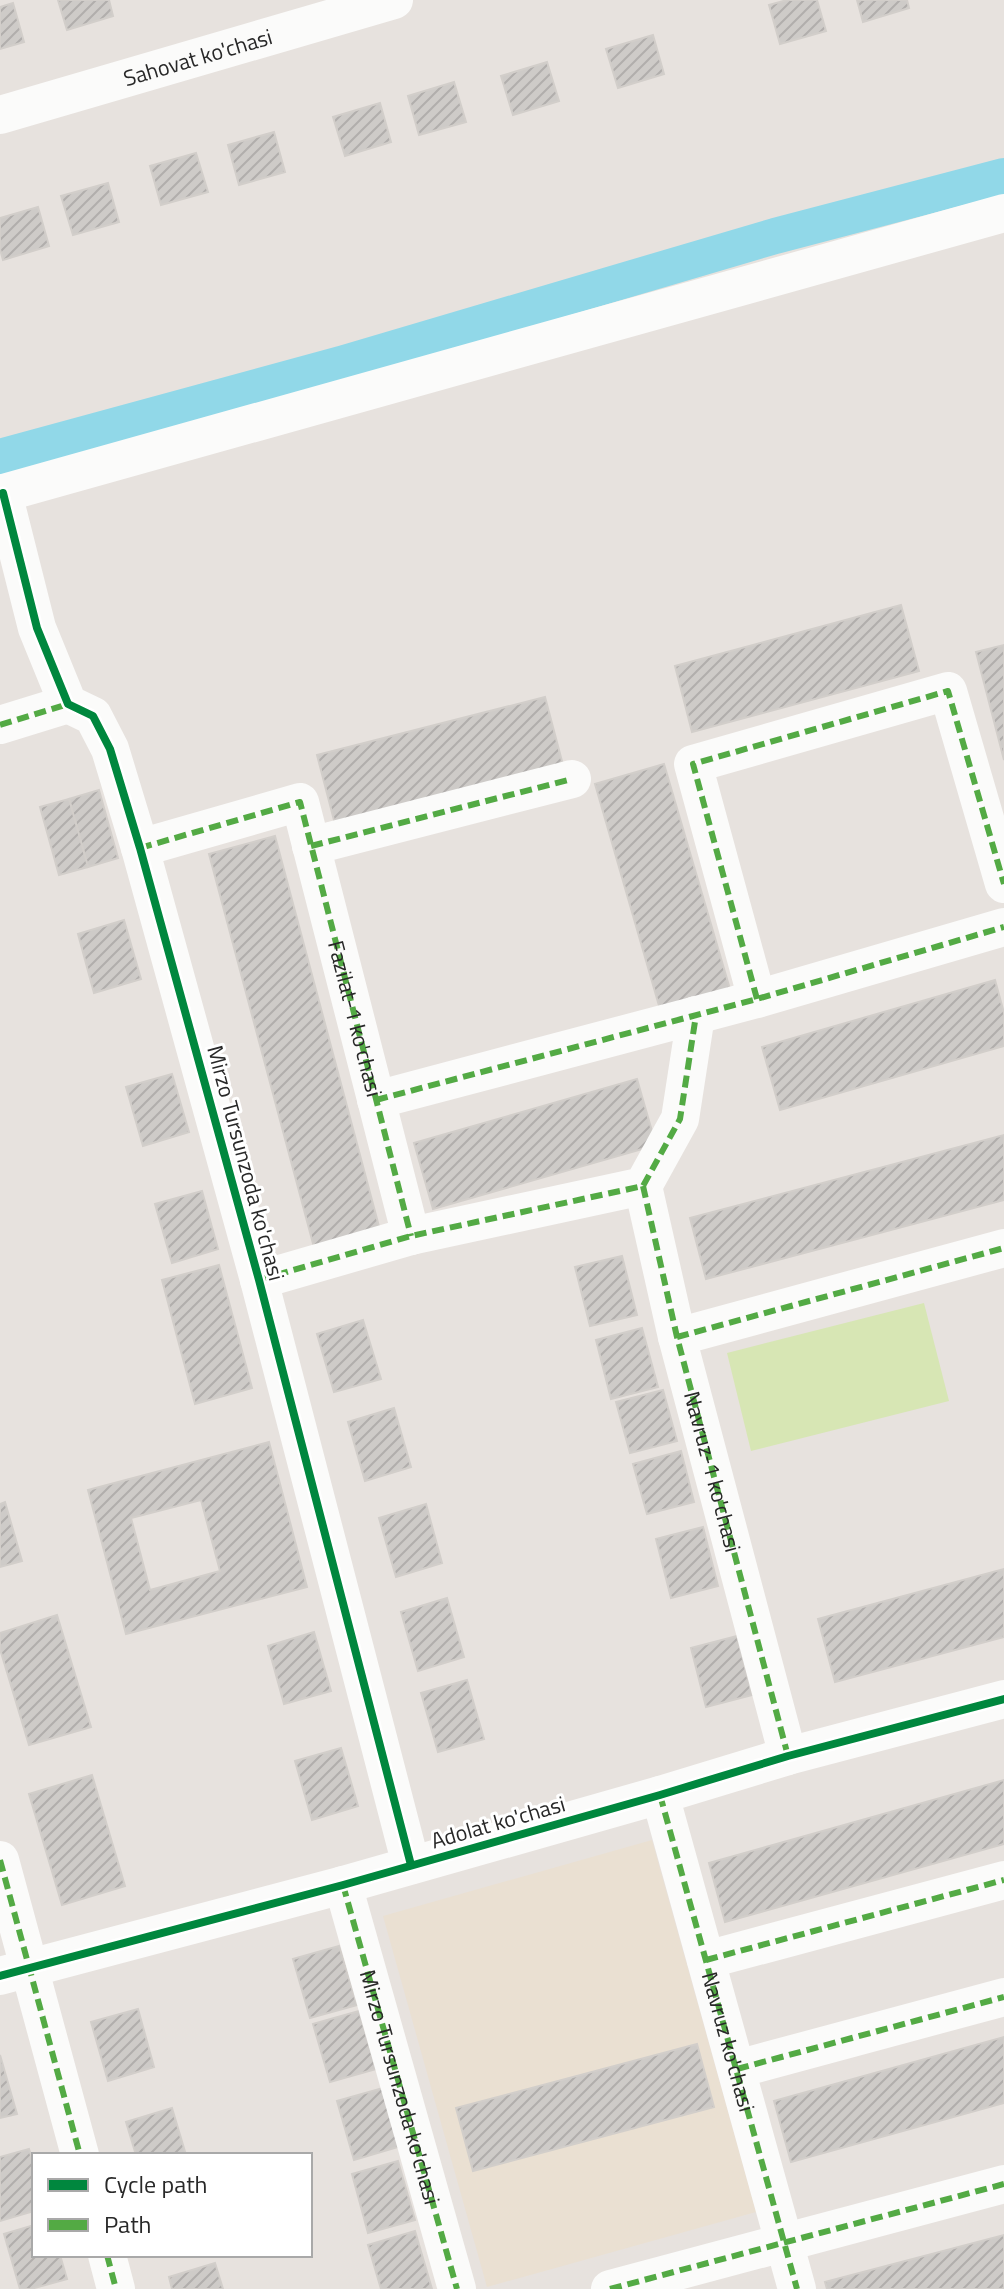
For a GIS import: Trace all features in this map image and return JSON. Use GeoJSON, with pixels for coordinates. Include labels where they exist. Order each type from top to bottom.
{"type":"FeatureCollection","features":[{"type":"Feature","properties":{"kind":"street","name":"Sahovat ko'chasi"},"geometry":{"type":"LineString","coordinates":[[0,115],[394,0]]}},
{"type":"Feature","properties":{"kind":"street"},"geometry":{"type":"LineString","coordinates":[[0,725],[68,704],[37,628],[2,493],[1004,213]]}},
{"type":"Feature","properties":{"kind":"street"},"geometry":{"type":"LineString","coordinates":[[757,999],[693,764],[948,691],[1004,884]]}},
{"type":"Feature","properties":{"kind":"street","name":"Mirzo Tursunzoda ko'chasi"},"geometry":{"type":"LineString","coordinates":[[68,704],[93,716],[110,749],[140,848],[259,1280],[411,1865]]}},
{"type":"Feature","properties":{"kind":"street"},"geometry":{"type":"LineString","coordinates":[[311,846],[572,779]]}},
{"type":"Feature","properties":{"kind":"street","name":"Fazilat-1 ko'chasi"},"geometry":{"type":"LineString","coordinates":[[140,848],[300,802],[411,1236]]}},
{"type":"Feature","properties":{"kind":"street"},"geometry":{"type":"LineString","coordinates":[[376,1100],[757,999],[1004,927]]}},
{"type":"Feature","properties":{"kind":"street"},"geometry":{"type":"LineString","coordinates":[[259,1280],[411,1236],[643,1186],[680,1119],[696,1015]]}},
{"type":"Feature","properties":{"kind":"street","name":"Navruz-1 ko'chasi"},"geometry":{"type":"LineString","coordinates":[[643,1186],[677,1337],[788,1756]]}},
{"type":"Feature","properties":{"kind":"street"},"geometry":{"type":"LineString","coordinates":[[677,1337],[1004,1248]]}},
{"type":"Feature","properties":{"kind":"street","name":"Adolat ko'chasi"},"geometry":{"type":"LineString","coordinates":[[15,1973],[343,1885],[788,1756],[1004,1699]]}},
{"type":"Feature","properties":{"kind":"street","name":"Navruz ko'chasi"},"geometry":{"type":"LineString","coordinates":[[660,1795],[797,2289]]}},
{"type":"Feature","properties":{"kind":"street"},"geometry":{"type":"LineString","coordinates":[[0,1860],[15,1973],[79,2153]]}},
{"type":"Feature","properties":{"kind":"street"},"geometry":{"type":"LineString","coordinates":[[706,1960],[1004,1880]]}},
{"type":"Feature","properties":{"kind":"street","name":"Mirzo Tursunzoda ko'chasi"},"geometry":{"type":"LineString","coordinates":[[343,1885],[457,2289]]}},
{"type":"Feature","properties":{"kind":"street"},"geometry":{"type":"LineString","coordinates":[[737,2069],[1004,1997]]}},
{"type":"Feature","properties":{"kind":"street"},"geometry":{"type":"LineString","coordinates":[[610,2289],[1004,2184]]}},
{"type":"Feature","properties":{"kind":"street"},"geometry":{"type":"LineString","coordinates":[[108,2257],[116,2289]]}},
{"type":"Feature","properties":{"kind":"shaded area"},"geometry":{"type":"Polygon","coordinates":[[[652,1840],[756,2212],[487,2287],[383,1916],[652,1840]]]}},
{"type":"Feature","properties":{"kind":"green space"},"geometry":{"type":"Polygon","coordinates":[[[924,1303],[949,1401],[751,1451],[727,1353],[924,1303]]]}},
{"type":"Feature","properties":{"kind":"building"},"geometry":{"type":"Polygon","coordinates":[[[58,0],[109,0],[113,16],[67,30],[58,0]]]}},
{"type":"Feature","properties":{"kind":"building"},"geometry":{"type":"Polygon","coordinates":[[[787,0],[817,0],[826,31],[780,44],[769,5],[787,0]]]}},
{"type":"Feature","properties":{"kind":"building"},"geometry":{"type":"Polygon","coordinates":[[[857,0],[907,0],[909,8],[863,22],[857,0]]]}},
{"type":"Feature","properties":{"kind":"building"},"geometry":{"type":"Polygon","coordinates":[[[13,3],[24,42],[0,49],[0,7],[13,3]]]}},
{"type":"Feature","properties":{"kind":"building"},"geometry":{"type":"Polygon","coordinates":[[[653,35],[664,74],[618,88],[606,49],[653,35]]]}},
{"type":"Feature","properties":{"kind":"building"},"geometry":{"type":"Polygon","coordinates":[[[547,62],[559,101],[513,115],[501,76],[547,62]]]}},
{"type":"Feature","properties":{"kind":"building"},"geometry":{"type":"Polygon","coordinates":[[[454,82],[466,122],[419,135],[408,96],[454,82]]]}},
{"type":"Feature","properties":{"kind":"building"},"geometry":{"type":"Polygon","coordinates":[[[380,103],[391,142],[345,156],[333,117],[380,103]]]}},
{"type":"Feature","properties":{"kind":"building"},"geometry":{"type":"Polygon","coordinates":[[[274,132],[285,172],[239,185],[228,145],[274,132]]]}},
{"type":"Feature","properties":{"kind":"building"},"geometry":{"type":"Polygon","coordinates":[[[196,153],[208,192],[161,205],[150,166],[196,153]]]}},
{"type":"Feature","properties":{"kind":"building"},"geometry":{"type":"Polygon","coordinates":[[[108,183],[119,222],[73,235],[61,196],[108,183]]]}},
{"type":"Feature","properties":{"kind":"building"},"geometry":{"type":"Polygon","coordinates":[[[38,207],[49,246],[3,260],[0,218],[38,207]]]}},
{"type":"Feature","properties":{"kind":"building"},"geometry":{"type":"Polygon","coordinates":[[[901,605],[919,671],[692,732],[675,666],[901,605]]]}},
{"type":"Feature","properties":{"kind":"building"},"geometry":{"type":"Polygon","coordinates":[[[1004,645],[1004,760],[976,652],[1004,645]]]}},
{"type":"Feature","properties":{"kind":"building"},"geometry":{"type":"Polygon","coordinates":[[[545,697],[563,765],[335,824],[317,755],[545,697]]]}},
{"type":"Feature","properties":{"kind":"building"},"geometry":{"type":"Polygon","coordinates":[[[664,764],[732,996],[662,1016],[595,784],[664,764]]]}},
{"type":"Feature","properties":{"kind":"building"},"geometry":{"type":"Polygon","coordinates":[[[99,790],[118,858],[88,867],[69,799],[99,790]]]}},
{"type":"Feature","properties":{"kind":"building"},"geometry":{"type":"Polygon","coordinates":[[[69,799],[88,867],[59,875],[40,807],[69,799]]]}},
{"type":"Feature","properties":{"kind":"building"},"geometry":{"type":"Polygon","coordinates":[[[275,836],[381,1234],[315,1251],[209,854],[275,836]]]}},
{"type":"Feature","properties":{"kind":"building"},"geometry":{"type":"Polygon","coordinates":[[[124,920],[141,979],[94,993],[78,934],[124,920]]]}},
{"type":"Feature","properties":{"kind":"building"},"geometry":{"type":"Polygon","coordinates":[[[995,980],[1004,1013],[1004,1046],[780,1110],[762,1047],[995,980]]]}},
{"type":"Feature","properties":{"kind":"building"},"geometry":{"type":"Polygon","coordinates":[[[172,1074],[189,1132],[143,1146],[126,1087],[172,1074]]]}},
{"type":"Feature","properties":{"kind":"building"},"geometry":{"type":"Polygon","coordinates":[[[637,1079],[656,1145],[433,1209],[414,1143],[637,1079]]]}},
{"type":"Feature","properties":{"kind":"building"},"geometry":{"type":"Polygon","coordinates":[[[1004,1135],[1004,1200],[706,1279],[690,1218],[1004,1135]]]}},
{"type":"Feature","properties":{"kind":"building"},"geometry":{"type":"Polygon","coordinates":[[[202,1191],[218,1249],[172,1263],[155,1204],[202,1191]]]}},
{"type":"Feature","properties":{"kind":"building"},"geometry":{"type":"Polygon","coordinates":[[[622,1256],[637,1315],[590,1326],[575,1267],[622,1256]]]}},
{"type":"Feature","properties":{"kind":"building"},"geometry":{"type":"Polygon","coordinates":[[[219,1265],[252,1388],[195,1404],[162,1280],[219,1265]]]}},
{"type":"Feature","properties":{"kind":"building"},"geometry":{"type":"Polygon","coordinates":[[[363,1320],[381,1379],[334,1392],[317,1334],[363,1320]]]}},
{"type":"Feature","properties":{"kind":"building"},"geometry":{"type":"Polygon","coordinates":[[[642,1328],[658,1387],[611,1399],[596,1340],[642,1328]]]}},
{"type":"Feature","properties":{"kind":"building"},"geometry":{"type":"Polygon","coordinates":[[[663,1390],[677,1441],[630,1453],[616,1402],[663,1390]]]}},
{"type":"Feature","properties":{"kind":"building"},"geometry":{"type":"Polygon","coordinates":[[[394,1408],[411,1467],[365,1481],[348,1422],[394,1408]]]}},
{"type":"Feature","properties":{"kind":"building"},"geometry":{"type":"Polygon","coordinates":[[[269,1442],[307,1587],[126,1634],[88,1490],[269,1442]],[[201,1500],[131,1518],[150,1590],[220,1571],[201,1500]]]}},
{"type":"Feature","properties":{"kind":"building"},"geometry":{"type":"Polygon","coordinates":[[[681,1451],[694,1502],[647,1514],[633,1464],[681,1451]]]}},
{"type":"Feature","properties":{"kind":"building"},"geometry":{"type":"Polygon","coordinates":[[[5,1502],[22,1561],[0,1567],[0,1504],[5,1502]]]}},
{"type":"Feature","properties":{"kind":"building"},"geometry":{"type":"Polygon","coordinates":[[[426,1504],[442,1563],[396,1577],[379,1518],[426,1504]]]}},
{"type":"Feature","properties":{"kind":"building"},"geometry":{"type":"Polygon","coordinates":[[[703,1527],[718,1586],[671,1598],[656,1539],[703,1527]]]}},
{"type":"Feature","properties":{"kind":"building"},"geometry":{"type":"Polygon","coordinates":[[[1004,1569],[1004,1637],[835,1682],[818,1619],[1004,1569]]]}},
{"type":"Feature","properties":{"kind":"building"},"geometry":{"type":"Polygon","coordinates":[[[447,1598],[464,1657],[418,1671],[401,1612],[447,1598]]]}},
{"type":"Feature","properties":{"kind":"building"},"geometry":{"type":"Polygon","coordinates":[[[57,1615],[91,1727],[29,1745],[0,1649],[0,1633],[57,1615]]]}},
{"type":"Feature","properties":{"kind":"building"},"geometry":{"type":"Polygon","coordinates":[[[314,1632],[331,1691],[284,1704],[268,1646],[314,1632]]]}},
{"type":"Feature","properties":{"kind":"building"},"geometry":{"type":"Polygon","coordinates":[[[737,1636],[752,1695],[706,1707],[691,1648],[737,1636]]]}},
{"type":"Feature","properties":{"kind":"building"},"geometry":{"type":"Polygon","coordinates":[[[467,1680],[484,1739],[438,1752],[421,1693],[467,1680]]]}},
{"type":"Feature","properties":{"kind":"building"},"geometry":{"type":"Polygon","coordinates":[[[341,1748],[358,1806],[312,1820],[295,1761],[341,1748]]]}},
{"type":"Feature","properties":{"kind":"building"},"geometry":{"type":"Polygon","coordinates":[[[92,1775],[125,1886],[62,1905],[29,1794],[92,1775]]]}},
{"type":"Feature","properties":{"kind":"building"},"geometry":{"type":"Polygon","coordinates":[[[1004,1780],[1004,1844],[725,1922],[709,1863],[1004,1780]]]}},
{"type":"Feature","properties":{"kind":"building"},"geometry":{"type":"Polygon","coordinates":[[[339,1946],[357,2005],[310,2018],[293,1959],[339,1946]]]}},
{"type":"Feature","properties":{"kind":"building"},"geometry":{"type":"Polygon","coordinates":[[[138,2009],[154,2067],[108,2081],[91,2022],[138,2009]]]}},
{"type":"Feature","properties":{"kind":"building"},"geometry":{"type":"Polygon","coordinates":[[[359,2011],[376,2069],[330,2082],[313,2024],[359,2011]]]}},
{"type":"Feature","properties":{"kind":"building"},"geometry":{"type":"Polygon","coordinates":[[[1004,2037],[1004,2103],[791,2162],[774,2101],[1004,2037]]]}},
{"type":"Feature","properties":{"kind":"building"},"geometry":{"type":"Polygon","coordinates":[[[697,2044],[714,2107],[473,2171],[456,2108],[697,2044]]]}},
{"type":"Feature","properties":{"kind":"building"},"geometry":{"type":"Polygon","coordinates":[[[0,2055],[17,2114],[0,2118],[0,2055]]]}},
{"type":"Feature","properties":{"kind":"building"},"geometry":{"type":"Polygon","coordinates":[[[383,2088],[401,2146],[354,2160],[337,2101],[383,2088]]]}},
{"type":"Feature","properties":{"kind":"building"},"geometry":{"type":"Polygon","coordinates":[[[172,2108],[185,2153],[135,2153],[126,2122],[172,2108]]]}},
{"type":"Feature","properties":{"kind":"building"},"geometry":{"type":"Polygon","coordinates":[[[29,2149],[32,2159],[32,2212],[0,2221],[0,2157],[29,2149]]]}},
{"type":"Feature","properties":{"kind":"building"},"geometry":{"type":"Polygon","coordinates":[[[398,2161],[415,2220],[368,2233],[352,2174],[398,2161]]]}},
{"type":"Feature","properties":{"kind":"building"},"geometry":{"type":"Polygon","coordinates":[[[32,2226],[32,2257],[61,2257],[67,2279],[20,2289],[4,2234],[32,2226]]]}},
{"type":"Feature","properties":{"kind":"building"},"geometry":{"type":"Polygon","coordinates":[[[415,2231],[432,2289],[381,2289],[368,2245],[415,2231]]]}},
{"type":"Feature","properties":{"kind":"building"},"geometry":{"type":"Polygon","coordinates":[[[1004,2235],[1004,2289],[827,2289],[825,2282],[1004,2235]]]}},
{"type":"Feature","properties":{"kind":"building"},"geometry":{"type":"Polygon","coordinates":[[[215,2263],[223,2289],[172,2289],[169,2277],[215,2263]]]}},
{"type":"Feature","properties":{"kind":"waterway"},"geometry":{"type":"LineString","coordinates":[[0,457],[344,363],[775,236],[1004,176]]}},
{"type":"Feature","properties":{"kind":"marked path"},"geometry":{"type":"LineString","coordinates":[[757,999],[693,764],[948,691],[1004,884]]}},
{"type":"Feature","properties":{"kind":"marked path"},"geometry":{"type":"LineString","coordinates":[[0,725],[68,704]]}},
{"type":"Feature","properties":{"kind":"marked path"},"geometry":{"type":"LineString","coordinates":[[311,846],[572,779]]}},
{"type":"Feature","properties":{"kind":"marked path"},"geometry":{"type":"LineString","coordinates":[[140,848],[300,802],[411,1236]]}},
{"type":"Feature","properties":{"kind":"marked path"},"geometry":{"type":"LineString","coordinates":[[376,1100],[757,999],[1004,927]]}},
{"type":"Feature","properties":{"kind":"marked path"},"geometry":{"type":"LineString","coordinates":[[259,1280],[411,1236],[643,1186],[680,1119],[696,1015]]}},
{"type":"Feature","properties":{"kind":"marked path"},"geometry":{"type":"LineString","coordinates":[[643,1186],[677,1337],[788,1756]]}},
{"type":"Feature","properties":{"kind":"marked path"},"geometry":{"type":"LineString","coordinates":[[677,1337],[1004,1248]]}},
{"type":"Feature","properties":{"kind":"marked path"},"geometry":{"type":"LineString","coordinates":[[660,1795],[797,2289]]}},
{"type":"Feature","properties":{"kind":"marked path"},"geometry":{"type":"LineString","coordinates":[[0,1860],[79,2153]]}},
{"type":"Feature","properties":{"kind":"marked path"},"geometry":{"type":"LineString","coordinates":[[706,1960],[1004,1880]]}},
{"type":"Feature","properties":{"kind":"marked path"},"geometry":{"type":"LineString","coordinates":[[343,1885],[457,2289]]}},
{"type":"Feature","properties":{"kind":"marked path"},"geometry":{"type":"LineString","coordinates":[[737,2069],[1004,1997]]}},
{"type":"Feature","properties":{"kind":"marked path"},"geometry":{"type":"LineString","coordinates":[[610,2289],[1004,2184]]}},
{"type":"Feature","properties":{"kind":"marked path"},"geometry":{"type":"LineString","coordinates":[[108,2257],[116,2289]]}},
{"type":"Feature","properties":{"kind":"cycle path"},"geometry":{"type":"LineString","coordinates":[[3,493],[37,628],[68,704],[93,716],[110,749],[140,848],[259,1280],[411,1865]]}},
{"type":"Feature","properties":{"kind":"cycle path"},"geometry":{"type":"LineString","coordinates":[[0,1976],[343,1885],[788,1756],[1004,1699]]}}]}
